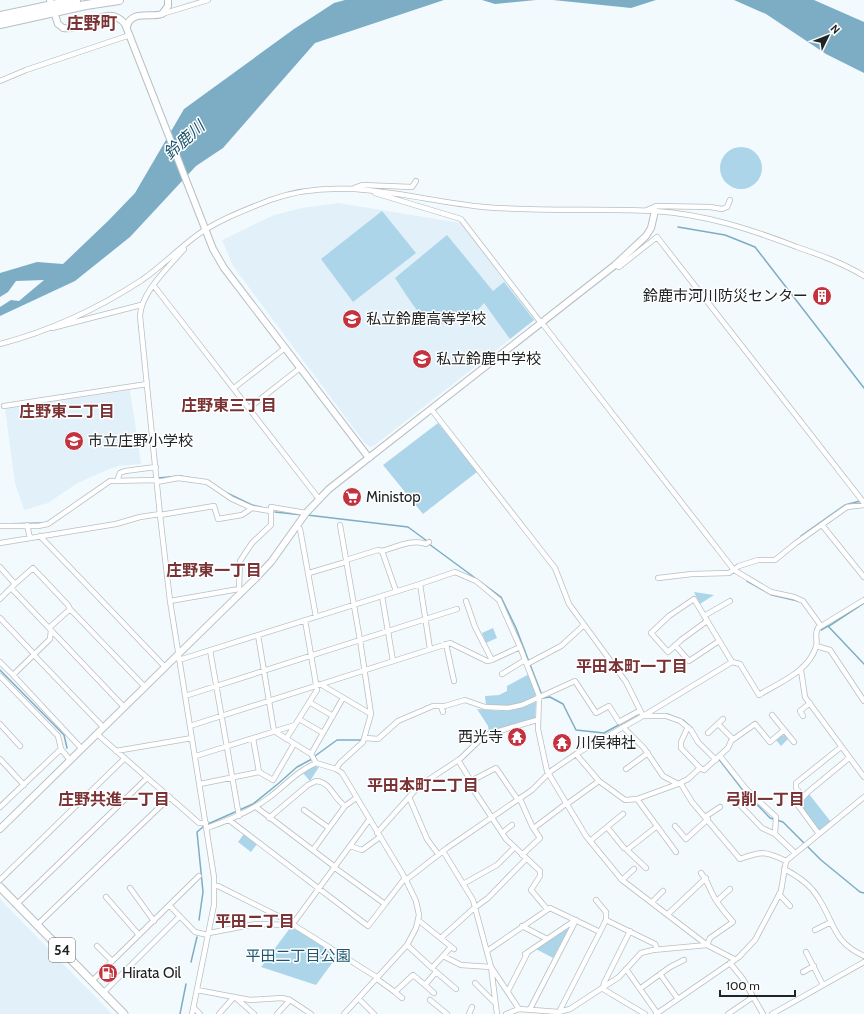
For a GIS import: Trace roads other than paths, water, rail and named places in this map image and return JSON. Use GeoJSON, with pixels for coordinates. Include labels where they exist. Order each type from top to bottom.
{"type":"FeatureCollection","features":[{"type":"Feature","properties":{"kind":"highway"},"geometry":{"type":"LineString","coordinates":[[0,16],[76,0]]}},
{"type":"Feature","properties":{"kind":"highway"},"geometry":{"type":"LineString","coordinates":[[0,24],[51,6],[119,0]]}},
{"type":"Feature","properties":{"kind":"main road","name":"54"},"geometry":{"type":"LineString","coordinates":[[0,887],[124,1014]]}},
{"type":"Feature","properties":{"kind":"street"},"geometry":{"type":"LineString","coordinates":[[162,14],[168,6],[168,0]]}},
{"type":"Feature","properties":{"kind":"street"},"geometry":{"type":"LineString","coordinates":[[127,27],[130,20],[137,16],[162,14],[208,0]]}},
{"type":"Feature","properties":{"kind":"street"},"geometry":{"type":"LineString","coordinates":[[51,6],[58,24],[63,28],[72,28],[98,18],[110,16],[121,20],[127,27],[213,249],[224,268],[368,458]]}},
{"type":"Feature","properties":{"kind":"street"},"geometry":{"type":"LineString","coordinates":[[0,81],[26,70],[130,35]]}},
{"type":"Feature","properties":{"kind":"street"},"geometry":{"type":"LineString","coordinates":[[353,188],[362,184],[412,187],[416,181]]}},
{"type":"Feature","properties":{"kind":"street"},"geometry":{"type":"LineString","coordinates":[[1,345],[50,328],[129,288],[166,262],[194,237],[206,229],[236,214],[289,194],[310,190],[353,188],[432,200],[509,209],[655,211],[715,219],[753,230],[848,267],[864,276]]}},
{"type":"Feature","properties":{"kind":"street"},"geometry":{"type":"LineString","coordinates":[[371,190],[372,192],[461,219],[734,570],[771,592],[794,597],[803,601],[820,627]]}},
{"type":"Feature","properties":{"kind":"street"},"geometry":{"type":"LineString","coordinates":[[645,211],[656,206],[710,207],[722,209],[727,206],[730,200]]}},
{"type":"Feature","properties":{"kind":"street"},"geometry":{"type":"LineString","coordinates":[[0,828],[165,667],[179,657],[241,591],[271,562],[306,513],[319,499],[368,458],[615,265],[646,236],[651,228],[655,211]]}},
{"type":"Feature","properties":{"kind":"street"},"geometry":{"type":"LineString","coordinates":[[192,1014],[209,934],[214,905],[215,886],[196,756],[170,601],[147,384],[141,305],[154,286],[194,237]]}},
{"type":"Feature","properties":{"kind":"street"},"geometry":{"type":"LineString","coordinates":[[615,265],[619,267],[656,237],[864,504],[846,507],[792,545],[778,559],[773,561],[758,560],[729,573],[692,574],[658,578]]}},
{"type":"Feature","properties":{"kind":"street"},"geometry":{"type":"LineString","coordinates":[[154,286],[319,499]]}},
{"type":"Feature","properties":{"kind":"street"},"geometry":{"type":"LineString","coordinates":[[50,328],[54,329],[141,305]]}},
{"type":"Feature","properties":{"kind":"street"},"geometry":{"type":"LineString","coordinates":[[234,388],[285,348]]}},
{"type":"Feature","properties":{"kind":"street"},"geometry":{"type":"LineString","coordinates":[[249,408],[300,368]]}},
{"type":"Feature","properties":{"kind":"street"},"geometry":{"type":"LineString","coordinates":[[4,406],[147,384]]}},
{"type":"Feature","properties":{"kind":"street"},"geometry":{"type":"LineString","coordinates":[[431,409],[551,564],[569,604],[626,682],[639,711],[643,716]]}},
{"type":"Feature","properties":{"kind":"street"},"geometry":{"type":"LineString","coordinates":[[0,526],[48,524],[107,483],[118,478],[124,471],[156,467]]}},
{"type":"Feature","properties":{"kind":"street"},"geometry":{"type":"LineString","coordinates":[[118,478],[178,478],[208,482],[225,495],[252,508],[306,513]]}},
{"type":"Feature","properties":{"kind":"street"},"geometry":{"type":"LineString","coordinates":[[0,543],[116,524],[140,517],[214,506],[218,519],[242,515],[252,508]]}},
{"type":"Feature","properties":{"kind":"street"},"geometry":{"type":"LineString","coordinates":[[241,591],[240,561],[252,543],[271,525],[270,509]]}},
{"type":"Feature","properties":{"kind":"street"},"geometry":{"type":"LineString","coordinates":[[336,769],[340,763],[364,740],[371,714],[365,670],[340,525]]}},
{"type":"Feature","properties":{"kind":"street"},"geometry":{"type":"LineString","coordinates":[[822,525],[864,577]]}},
{"type":"Feature","properties":{"kind":"street"},"geometry":{"type":"LineString","coordinates":[[27,526],[30,538]]}},
{"type":"Feature","properties":{"kind":"street"},"geometry":{"type":"LineString","coordinates":[[297,526],[300,529],[309,572],[316,617]]}},
{"type":"Feature","properties":{"kind":"street"},"geometry":{"type":"LineString","coordinates":[[40,536],[165,667]]}},
{"type":"Feature","properties":{"kind":"street"},"geometry":{"type":"LineString","coordinates":[[309,572],[378,550],[382,551],[413,543],[427,543]]}},
{"type":"Feature","properties":{"kind":"street"},"geometry":{"type":"LineString","coordinates":[[382,551],[396,591]]}},
{"type":"Feature","properties":{"kind":"street"},"geometry":{"type":"LineString","coordinates":[[0,567],[13,586],[50,629],[124,707]]}},
{"type":"Feature","properties":{"kind":"street"},"geometry":{"type":"LineString","coordinates":[[0,599],[33,568],[145,687]]}},
{"type":"Feature","properties":{"kind":"street"},"geometry":{"type":"LineString","coordinates":[[179,657],[210,650],[457,572],[476,581],[499,600],[528,663],[541,696],[538,720],[539,737],[549,774],[590,840],[622,880],[707,945],[732,961],[763,1014]]}},
{"type":"Feature","properties":{"kind":"street"},"geometry":{"type":"LineString","coordinates":[[420,584],[430,649]]}},
{"type":"Feature","properties":{"kind":"street"},"geometry":{"type":"LineString","coordinates":[[170,601],[241,591]]}},
{"type":"Feature","properties":{"kind":"street"},"geometry":{"type":"LineString","coordinates":[[382,596],[393,661]]}},
{"type":"Feature","properties":{"kind":"street"},"geometry":{"type":"LineString","coordinates":[[707,621],[668,652],[651,633],[674,612],[694,599],[732,662],[740,664],[759,695],[801,670],[816,646],[816,633],[820,627],[864,600]]}},
{"type":"Feature","properties":{"kind":"street"},"geometry":{"type":"LineString","coordinates":[[466,601],[475,627],[492,660]]}},
{"type":"Feature","properties":{"kind":"street"},"geometry":{"type":"LineString","coordinates":[[704,616],[730,601]]}},
{"type":"Feature","properties":{"kind":"street"},"geometry":{"type":"LineString","coordinates":[[13,675],[50,639],[50,629],[70,609]]}},
{"type":"Feature","properties":{"kind":"street"},"geometry":{"type":"LineString","coordinates":[[185,696],[457,609]]}},
{"type":"Feature","properties":{"kind":"street"},"geometry":{"type":"LineString","coordinates":[[0,618],[103,727]]}},
{"type":"Feature","properties":{"kind":"street"},"geometry":{"type":"LineString","coordinates":[[286,739],[317,690],[318,685],[305,620]]}},
{"type":"Feature","properties":{"kind":"street"},"geometry":{"type":"LineString","coordinates":[[502,674],[528,663],[561,646],[584,625]]}},
{"type":"Feature","properties":{"kind":"street"},"geometry":{"type":"LineString","coordinates":[[258,635],[274,731],[312,755],[315,762],[336,769],[342,773],[378,835],[406,879],[416,901],[418,920],[414,933],[407,945],[344,1014]]}},
{"type":"Feature","properties":{"kind":"street"},"geometry":{"type":"LineString","coordinates":[[676,645],[689,661],[719,641]]}},
{"type":"Feature","properties":{"kind":"street"},"geometry":{"type":"LineString","coordinates":[[190,726],[450,643],[487,661],[520,647]]}},
{"type":"Feature","properties":{"kind":"street"},"geometry":{"type":"LineString","coordinates":[[446,644],[454,681]]}},
{"type":"Feature","properties":{"kind":"street"},"geometry":{"type":"LineString","coordinates":[[816,646],[830,650],[864,701]]}},
{"type":"Feature","properties":{"kind":"street"},"geometry":{"type":"LineString","coordinates":[[210,650],[239,816]]}},
{"type":"Feature","properties":{"kind":"street"},"geometry":{"type":"LineString","coordinates":[[0,662],[13,675],[18,688],[58,736],[61,749],[70,760]]}},
{"type":"Feature","properties":{"kind":"street"},"geometry":{"type":"LineString","coordinates":[[229,820],[368,926],[406,879],[438,854],[519,799],[576,754],[643,716],[732,662]]}},
{"type":"Feature","properties":{"kind":"street"},"geometry":{"type":"LineString","coordinates":[[801,670],[804,691],[810,703],[864,777]]}},
{"type":"Feature","properties":{"kind":"street"},"geometry":{"type":"LineString","coordinates":[[0,676],[18,688],[82,749]]}},
{"type":"Feature","properties":{"kind":"street"},"geometry":{"type":"LineString","coordinates":[[364,740],[378,739],[398,721],[433,706],[442,706],[466,700],[484,707],[508,708],[541,696],[575,681],[596,713],[609,706],[619,722],[639,711]]}},
{"type":"Feature","properties":{"kind":"street"},"geometry":{"type":"LineString","coordinates":[[318,685],[371,714]]}},
{"type":"Feature","properties":{"kind":"street"},"geometry":{"type":"LineString","coordinates":[[312,755],[343,698]]}},
{"type":"Feature","properties":{"kind":"street"},"geometry":{"type":"LineString","coordinates":[[309,702],[333,716]]}},
{"type":"Feature","properties":{"kind":"street"},"geometry":{"type":"LineString","coordinates":[[803,716],[800,711],[810,703]]}},
{"type":"Feature","properties":{"kind":"street"},"geometry":{"type":"LineString","coordinates":[[442,706],[443,712]]}},
{"type":"Feature","properties":{"kind":"street"},"geometry":{"type":"LineString","coordinates":[[772,715],[794,742]]}},
{"type":"Feature","properties":{"kind":"street"},"geometry":{"type":"LineString","coordinates":[[643,716],[666,716],[680,721],[688,727],[698,742],[718,758],[777,820],[775,834]]}},
{"type":"Feature","properties":{"kind":"street"},"geometry":{"type":"LineString","coordinates":[[299,719],[323,733]]}},
{"type":"Feature","properties":{"kind":"street"},"geometry":{"type":"LineString","coordinates":[[708,733],[723,719]]}},
{"type":"Feature","properties":{"kind":"street"},"geometry":{"type":"LineString","coordinates":[[350,846],[362,850],[378,835],[409,796],[419,786],[458,760],[485,735],[538,720]]}},
{"type":"Feature","properties":{"kind":"street"},"geometry":{"type":"LineString","coordinates":[[0,724],[20,746]]}},
{"type":"Feature","properties":{"kind":"street"},"geometry":{"type":"LineString","coordinates":[[718,724],[733,739]]}},
{"type":"Feature","properties":{"kind":"street"},"geometry":{"type":"LineString","coordinates":[[688,727],[681,742],[681,748],[702,770],[718,758],[733,739],[744,733],[755,724],[770,742],[784,730]]}},
{"type":"Feature","properties":{"kind":"street"},"geometry":{"type":"LineString","coordinates":[[196,756],[295,725]]}},
{"type":"Feature","properties":{"kind":"street"},"geometry":{"type":"LineString","coordinates":[[623,727],[648,753],[663,776],[680,784],[692,802],[740,859],[761,852],[769,853],[786,861]]}},
{"type":"Feature","properties":{"kind":"street"},"geometry":{"type":"LineString","coordinates":[[97,734],[200,823],[206,823]]}},
{"type":"Feature","properties":{"kind":"street"},"geometry":{"type":"LineString","coordinates":[[116,751],[192,738]]}},
{"type":"Feature","properties":{"kind":"street"},"geometry":{"type":"LineString","coordinates":[[253,738],[259,772]]}},
{"type":"Feature","properties":{"kind":"street"},"geometry":{"type":"LineString","coordinates":[[200,784],[259,772],[274,780],[294,744]]}},
{"type":"Feature","properties":{"kind":"street"},"geometry":{"type":"LineString","coordinates":[[803,797],[796,788],[796,783],[841,747]]}},
{"type":"Feature","properties":{"kind":"street"},"geometry":{"type":"LineString","coordinates":[[0,808],[61,749]]}},
{"type":"Feature","properties":{"kind":"street"},"geometry":{"type":"LineString","coordinates":[[626,769],[648,753]]}},
{"type":"Feature","properties":{"kind":"street"},"geometry":{"type":"LineString","coordinates":[[576,754],[599,781],[625,800],[637,799],[680,784],[700,768]]}},
{"type":"Feature","properties":{"kind":"street"},"geometry":{"type":"LineString","coordinates":[[0,880],[125,758]]}},
{"type":"Feature","properties":{"kind":"street"},"geometry":{"type":"LineString","coordinates":[[819,834],[797,804],[803,797],[849,758]]}},
{"type":"Feature","properties":{"kind":"street"},"geometry":{"type":"LineString","coordinates":[[0,759],[24,785]]}},
{"type":"Feature","properties":{"kind":"street"},"geometry":{"type":"LineString","coordinates":[[458,760],[471,781],[471,786],[502,833],[514,848],[540,872],[540,876],[531,890],[548,909]]}},
{"type":"Feature","properties":{"kind":"street"},"geometry":{"type":"LineString","coordinates":[[207,828],[239,816],[256,807],[299,772],[315,762]]}},
{"type":"Feature","properties":{"kind":"street"},"geometry":{"type":"LineString","coordinates":[[441,938],[488,898],[540,838],[519,799],[496,768],[471,781]]}},
{"type":"Feature","properties":{"kind":"street"},"geometry":{"type":"LineString","coordinates":[[17,904],[147,778]]}},
{"type":"Feature","properties":{"kind":"street"},"geometry":{"type":"LineString","coordinates":[[269,818],[308,785],[316,781],[328,785],[335,796],[345,806]]}},
{"type":"Feature","properties":{"kind":"street"},"geometry":{"type":"LineString","coordinates":[[534,828],[599,781]]}},
{"type":"Feature","properties":{"kind":"street"},"geometry":{"type":"LineString","coordinates":[[409,796],[427,839],[438,854]]}},
{"type":"Feature","properties":{"kind":"street"},"geometry":{"type":"LineString","coordinates":[[37,925],[170,797]]}},
{"type":"Feature","properties":{"kind":"street"},"geometry":{"type":"LineString","coordinates":[[626,969],[641,988],[657,1014],[742,955],[755,940],[779,894],[786,861],[864,797]]}},
{"type":"Feature","properties":{"kind":"street"},"geometry":{"type":"LineString","coordinates":[[313,850],[345,806],[356,798]]}},
{"type":"Feature","properties":{"kind":"street"},"geometry":{"type":"LineString","coordinates":[[637,799],[656,827],[676,852]]}},
{"type":"Feature","properties":{"kind":"street"},"geometry":{"type":"LineString","coordinates":[[739,804],[762,828],[775,834],[795,853]]}},
{"type":"Feature","properties":{"kind":"street"},"geometry":{"type":"LineString","coordinates":[[256,807],[385,904]]}},
{"type":"Feature","properties":{"kind":"street"},"geometry":{"type":"LineString","coordinates":[[675,826],[686,838],[706,818],[720,807]]}},
{"type":"Feature","properties":{"kind":"street"},"geometry":{"type":"LineString","coordinates":[[304,810],[329,828]]}},
{"type":"Feature","properties":{"kind":"street"},"geometry":{"type":"LineString","coordinates":[[590,840],[623,814]]}},
{"type":"Feature","properties":{"kind":"street"},"geometry":{"type":"LineString","coordinates":[[292,925],[369,820]]}},
{"type":"Feature","properties":{"kind":"street"},"geometry":{"type":"LineString","coordinates":[[502,833],[512,826]]}},
{"type":"Feature","properties":{"kind":"street"},"geometry":{"type":"LineString","coordinates":[[607,827],[624,848]]}},
{"type":"Feature","properties":{"kind":"street"},"geometry":{"type":"LineString","coordinates":[[646,868],[627,850],[656,827]]}},
{"type":"Feature","properties":{"kind":"street"},"geometry":{"type":"LineString","coordinates":[[463,884],[497,865],[514,848]]}},
{"type":"Feature","properties":{"kind":"street"},"geometry":{"type":"LineString","coordinates":[[443,851],[473,900],[491,967],[497,1014]]}},
{"type":"Feature","properties":{"kind":"street"},"geometry":{"type":"LineString","coordinates":[[622,880],[634,869]]}},
{"type":"Feature","properties":{"kind":"street"},"geometry":{"type":"LineString","coordinates":[[784,869],[799,877],[815,893],[837,936],[850,948],[864,956]]}},
{"type":"Feature","properties":{"kind":"street"},"geometry":{"type":"LineString","coordinates":[[700,874],[706,878],[717,901],[733,922],[710,938],[707,945]]}},
{"type":"Feature","properties":{"kind":"street"},"geometry":{"type":"LineString","coordinates":[[92,981],[199,876]]}},
{"type":"Feature","properties":{"kind":"street"},"geometry":{"type":"LineString","coordinates":[[668,914],[706,878]]}},
{"type":"Feature","properties":{"kind":"street"},"geometry":{"type":"LineString","coordinates":[[215,886],[254,903],[345,956],[402,998]]}},
{"type":"Feature","properties":{"kind":"street"},"geometry":{"type":"LineString","coordinates":[[130,888],[154,921]]}},
{"type":"Feature","properties":{"kind":"street"},"geometry":{"type":"LineString","coordinates":[[717,901],[730,889]]}},
{"type":"Feature","properties":{"kind":"street"},"geometry":{"type":"LineString","coordinates":[[652,902],[663,891]]}},
{"type":"Feature","properties":{"kind":"street"},"geometry":{"type":"LineString","coordinates":[[779,894],[790,906]]}},
{"type":"Feature","properties":{"kind":"street"},"geometry":{"type":"LineString","coordinates":[[106,897],[139,935]]}},
{"type":"Feature","properties":{"kind":"street"},"geometry":{"type":"LineString","coordinates":[[558,1013],[606,920],[606,912],[596,900]]}},
{"type":"Feature","properties":{"kind":"street"},"geometry":{"type":"LineString","coordinates":[[170,906],[195,932],[209,934],[256,924],[269,923],[292,925]]}},
{"type":"Feature","properties":{"kind":"street"},"geometry":{"type":"LineString","coordinates":[[487,951],[522,926],[548,909],[552,908],[600,932]]}},
{"type":"Feature","properties":{"kind":"street"},"geometry":{"type":"LineString","coordinates":[[103,993],[180,916]]}},
{"type":"Feature","properties":{"kind":"street"},"geometry":{"type":"LineString","coordinates":[[418,920],[452,948],[443,956],[424,985]]}},
{"type":"Feature","properties":{"kind":"street"},"geometry":{"type":"LineString","coordinates":[[508,992],[526,953],[576,920]]}},
{"type":"Feature","properties":{"kind":"street"},"geometry":{"type":"LineString","coordinates":[[530,1009],[576,920]]}},
{"type":"Feature","properties":{"kind":"street"},"geometry":{"type":"LineString","coordinates":[[606,920],[655,944],[657,949]]}},
{"type":"Feature","properties":{"kind":"street"},"geometry":{"type":"LineString","coordinates":[[815,930],[831,922]]}},
{"type":"Feature","properties":{"kind":"street"},"geometry":{"type":"LineString","coordinates":[[522,926],[547,939]]}},
{"type":"Feature","properties":{"kind":"street"},"geometry":{"type":"LineString","coordinates":[[603,989],[604,983],[630,932]]}},
{"type":"Feature","properties":{"kind":"street"},"geometry":{"type":"LineString","coordinates":[[407,945],[456,989]]}},
{"type":"Feature","properties":{"kind":"street"},"geometry":{"type":"LineString","coordinates":[[506,1014],[519,1009],[558,1013],[572,1012],[603,989],[626,969],[639,954],[657,949],[707,945]]}},
{"type":"Feature","properties":{"kind":"street"},"geometry":{"type":"LineString","coordinates":[[97,946],[112,961]]}},
{"type":"Feature","properties":{"kind":"street"},"geometry":{"type":"LineString","coordinates":[[806,952],[824,985]]}},
{"type":"Feature","properties":{"kind":"street"},"geometry":{"type":"LineString","coordinates":[[443,956],[461,965],[491,967]]}},
{"type":"Feature","properties":{"kind":"street"},"geometry":{"type":"LineString","coordinates":[[641,988],[660,974],[684,960]]}},
{"type":"Feature","properties":{"kind":"street"},"geometry":{"type":"LineString","coordinates":[[772,1014],[864,962]]}},
{"type":"Feature","properties":{"kind":"street"},"geometry":{"type":"LineString","coordinates":[[803,972],[814,966]]}},
{"type":"Feature","properties":{"kind":"street"},"geometry":{"type":"LineString","coordinates":[[491,967],[519,1009]]}},
{"type":"Feature","properties":{"kind":"street"},"geometry":{"type":"LineString","coordinates":[[660,974],[678,999]]}},
{"type":"Feature","properties":{"kind":"street"},"geometry":{"type":"LineString","coordinates":[[395,992],[414,975],[434,993]]}},
{"type":"Feature","properties":{"kind":"street"},"geometry":{"type":"LineString","coordinates":[[475,983],[496,1003]]}},
{"type":"Feature","properties":{"kind":"street"},"geometry":{"type":"LineString","coordinates":[[603,989],[645,1014]]}},
{"type":"Feature","properties":{"kind":"street"},"geometry":{"type":"LineString","coordinates":[[197,990],[250,1000],[278,998],[290,1000],[310,1014]]}},
{"type":"Feature","properties":{"kind":"street"},"geometry":{"type":"LineString","coordinates":[[234,997],[251,1013]]}},
{"type":"Feature","properties":{"kind":"street"},"geometry":{"type":"LineString","coordinates":[[219,1014],[234,997]]}},
{"type":"Feature","properties":{"kind":"street"},"geometry":{"type":"LineString","coordinates":[[728,1014],[753,997]]}},
{"type":"Feature","properties":{"kind":"street"},"geometry":{"type":"LineString","coordinates":[[359,999],[374,1014]]}},
{"type":"Feature","properties":{"kind":"street"},"geometry":{"type":"LineString","coordinates":[[277,1014],[290,1000]]}},
{"type":"Feature","properties":{"kind":"street"},"geometry":{"type":"LineString","coordinates":[[430,1000],[447,1014]]}},
{"type":"Feature","properties":{"kind":"street"},"geometry":{"type":"LineString","coordinates":[[469,1014],[472,1007]]}},
{"type":"Feature","properties":{"kind":"street"},"geometry":{"type":"LineString","coordinates":[[194,1008],[200,1014]]}},
{"type":"Feature","properties":{"kind":"water","name":"鈴鹿川"},"geometry":{"type":"Polygon","coordinates":[[[345,0],[444,0],[315,43],[223,148],[196,166],[130,237],[75,281],[0,316],[0,307],[11,300],[19,301],[44,280],[16,281],[8,292],[0,297],[0,273],[37,262],[63,264],[135,193],[184,109],[294,29],[334,3],[345,0]]]}},
{"type":"Feature","properties":{"kind":"water"},"geometry":{"type":"Polygon","coordinates":[[[482,0],[536,0],[495,4],[482,0]]]}},
{"type":"Feature","properties":{"kind":"water"},"geometry":{"type":"Polygon","coordinates":[[[553,0],[656,0],[631,8],[553,0]]]}},
{"type":"Feature","properties":{"kind":"water"},"geometry":{"type":"Polygon","coordinates":[[[734,0],[814,0],[864,22],[864,73],[826,54],[766,14],[734,0]]]}},
{"type":"Feature","properties":{"kind":"waterway"},"geometry":{"type":"LineString","coordinates":[[678,227],[725,235],[755,247],[864,388]]}},
{"type":"Feature","properties":{"kind":"waterway"},"geometry":{"type":"LineString","coordinates":[[158,478],[180,476],[192,478]]}},
{"type":"Feature","properties":{"kind":"waterway"},"geometry":{"type":"LineString","coordinates":[[209,481],[218,487]]}},
{"type":"Feature","properties":{"kind":"waterway"},"geometry":{"type":"LineString","coordinates":[[227,493],[252,505],[261,507]]}},
{"type":"Feature","properties":{"kind":"waterway"},"geometry":{"type":"LineString","coordinates":[[801,536],[845,505],[860,501]]}},
{"type":"Feature","properties":{"kind":"waterway"},"geometry":{"type":"LineString","coordinates":[[275,512],[303,515]]}},
{"type":"Feature","properties":{"kind":"waterway"},"geometry":{"type":"LineString","coordinates":[[307,515],[408,527],[427,541]]}},
{"type":"Feature","properties":{"kind":"waterway"},"geometry":{"type":"LineString","coordinates":[[0,524],[44,523]]}},
{"type":"Feature","properties":{"kind":"waterway"},"geometry":{"type":"LineString","coordinates":[[429,544],[501,597],[516,628],[543,698],[550,697],[563,704],[576,730],[604,733],[637,715]]}},
{"type":"Feature","properties":{"kind":"waterway"},"geometry":{"type":"LineString","coordinates":[[747,581],[772,595],[798,601]]}},
{"type":"Feature","properties":{"kind":"waterway"},"geometry":{"type":"LineString","coordinates":[[829,626],[864,603]]}},
{"type":"Feature","properties":{"kind":"waterway"},"geometry":{"type":"LineString","coordinates":[[820,628],[821,630],[828,626],[864,664]]}},
{"type":"Feature","properties":{"kind":"waterway"},"geometry":{"type":"LineString","coordinates":[[0,670],[64,735],[67,748]]}},
{"type":"Feature","properties":{"kind":"waterway"},"geometry":{"type":"LineString","coordinates":[[660,714],[667,714],[680,719]]}},
{"type":"Feature","properties":{"kind":"waterway"},"geometry":{"type":"LineString","coordinates":[[683,720],[692,728]]}},
{"type":"Feature","properties":{"kind":"waterway"},"geometry":{"type":"LineString","coordinates":[[315,756],[337,740],[363,740]]}},
{"type":"Feature","properties":{"kind":"waterway"},"geometry":{"type":"LineString","coordinates":[[718,758],[742,789],[770,818],[783,822],[821,860],[860,892],[864,893]]}},
{"type":"Feature","properties":{"kind":"waterway"},"geometry":{"type":"LineString","coordinates":[[208,824],[253,804],[297,767],[312,759]]}},
{"type":"Feature","properties":{"kind":"waterway"},"geometry":{"type":"LineString","coordinates":[[199,920],[203,892],[197,832],[204,826]]}},
{"type":"Feature","properties":{"kind":"waterway"},"geometry":{"type":"LineString","coordinates":[[191,962],[197,937]]}},
{"type":"Feature","properties":{"kind":"waterway"},"geometry":{"type":"LineString","coordinates":[[180,1014],[186,984]]}},
{"type":"Feature","properties":{"kind":"place","name":"鈴鹿市河川防災センター"},"geometry":{"type":"Point","coordinates":[822,296]}},
{"type":"Feature","properties":{"kind":"place","name":"私立鈴鹿高等学校"},"geometry":{"type":"Point","coordinates":[352,319]}},
{"type":"Feature","properties":{"kind":"place","name":"私立鈴鹿中学校"},"geometry":{"type":"Point","coordinates":[422,359]}},
{"type":"Feature","properties":{"kind":"place","name":"市立庄野小学校"},"geometry":{"type":"Point","coordinates":[74,441]}},
{"type":"Feature","properties":{"kind":"place","name":"Ministop"},"geometry":{"type":"Point","coordinates":[352,497]}},
{"type":"Feature","properties":{"kind":"place","name":"西光寺"},"geometry":{"type":"Point","coordinates":[517,737]}},
{"type":"Feature","properties":{"kind":"place","name":"川俣神社"},"geometry":{"type":"Point","coordinates":[562,743]}},
{"type":"Feature","properties":{"kind":"place","name":"Hirata Oil"},"geometry":{"type":"Point","coordinates":[108,973]}},
{"type":"Feature","properties":{"kind":"district","name":"庄野町"},"geometry":{"type":"Point","coordinates":[92,23]}},
{"type":"Feature","properties":{"kind":"district","name":"庄野東三丁目"},"geometry":{"type":"Point","coordinates":[229,405]}},
{"type":"Feature","properties":{"kind":"district","name":"庄野東二丁目"},"geometry":{"type":"Point","coordinates":[67,411]}},
{"type":"Feature","properties":{"kind":"district","name":"庄野東一丁目"},"geometry":{"type":"Point","coordinates":[214,570]}},
{"type":"Feature","properties":{"kind":"district","name":"平田本町一丁目"},"geometry":{"type":"Point","coordinates":[632,666]}},
{"type":"Feature","properties":{"kind":"district","name":"平田本町二丁目"},"geometry":{"type":"Point","coordinates":[423,785]}},
{"type":"Feature","properties":{"kind":"district","name":"庄野共進一丁目"},"geometry":{"type":"Point","coordinates":[114,799]}},
{"type":"Feature","properties":{"kind":"district","name":"弓削一丁目"},"geometry":{"type":"Point","coordinates":[765,799]}},
{"type":"Feature","properties":{"kind":"district","name":"平田二丁目"},"geometry":{"type":"Point","coordinates":[255,921]}},
{"type":"Feature","properties":{"kind":"park label","name":"平田二丁目公園"},"geometry":{"type":"Point","coordinates":[298,956]}}]}
